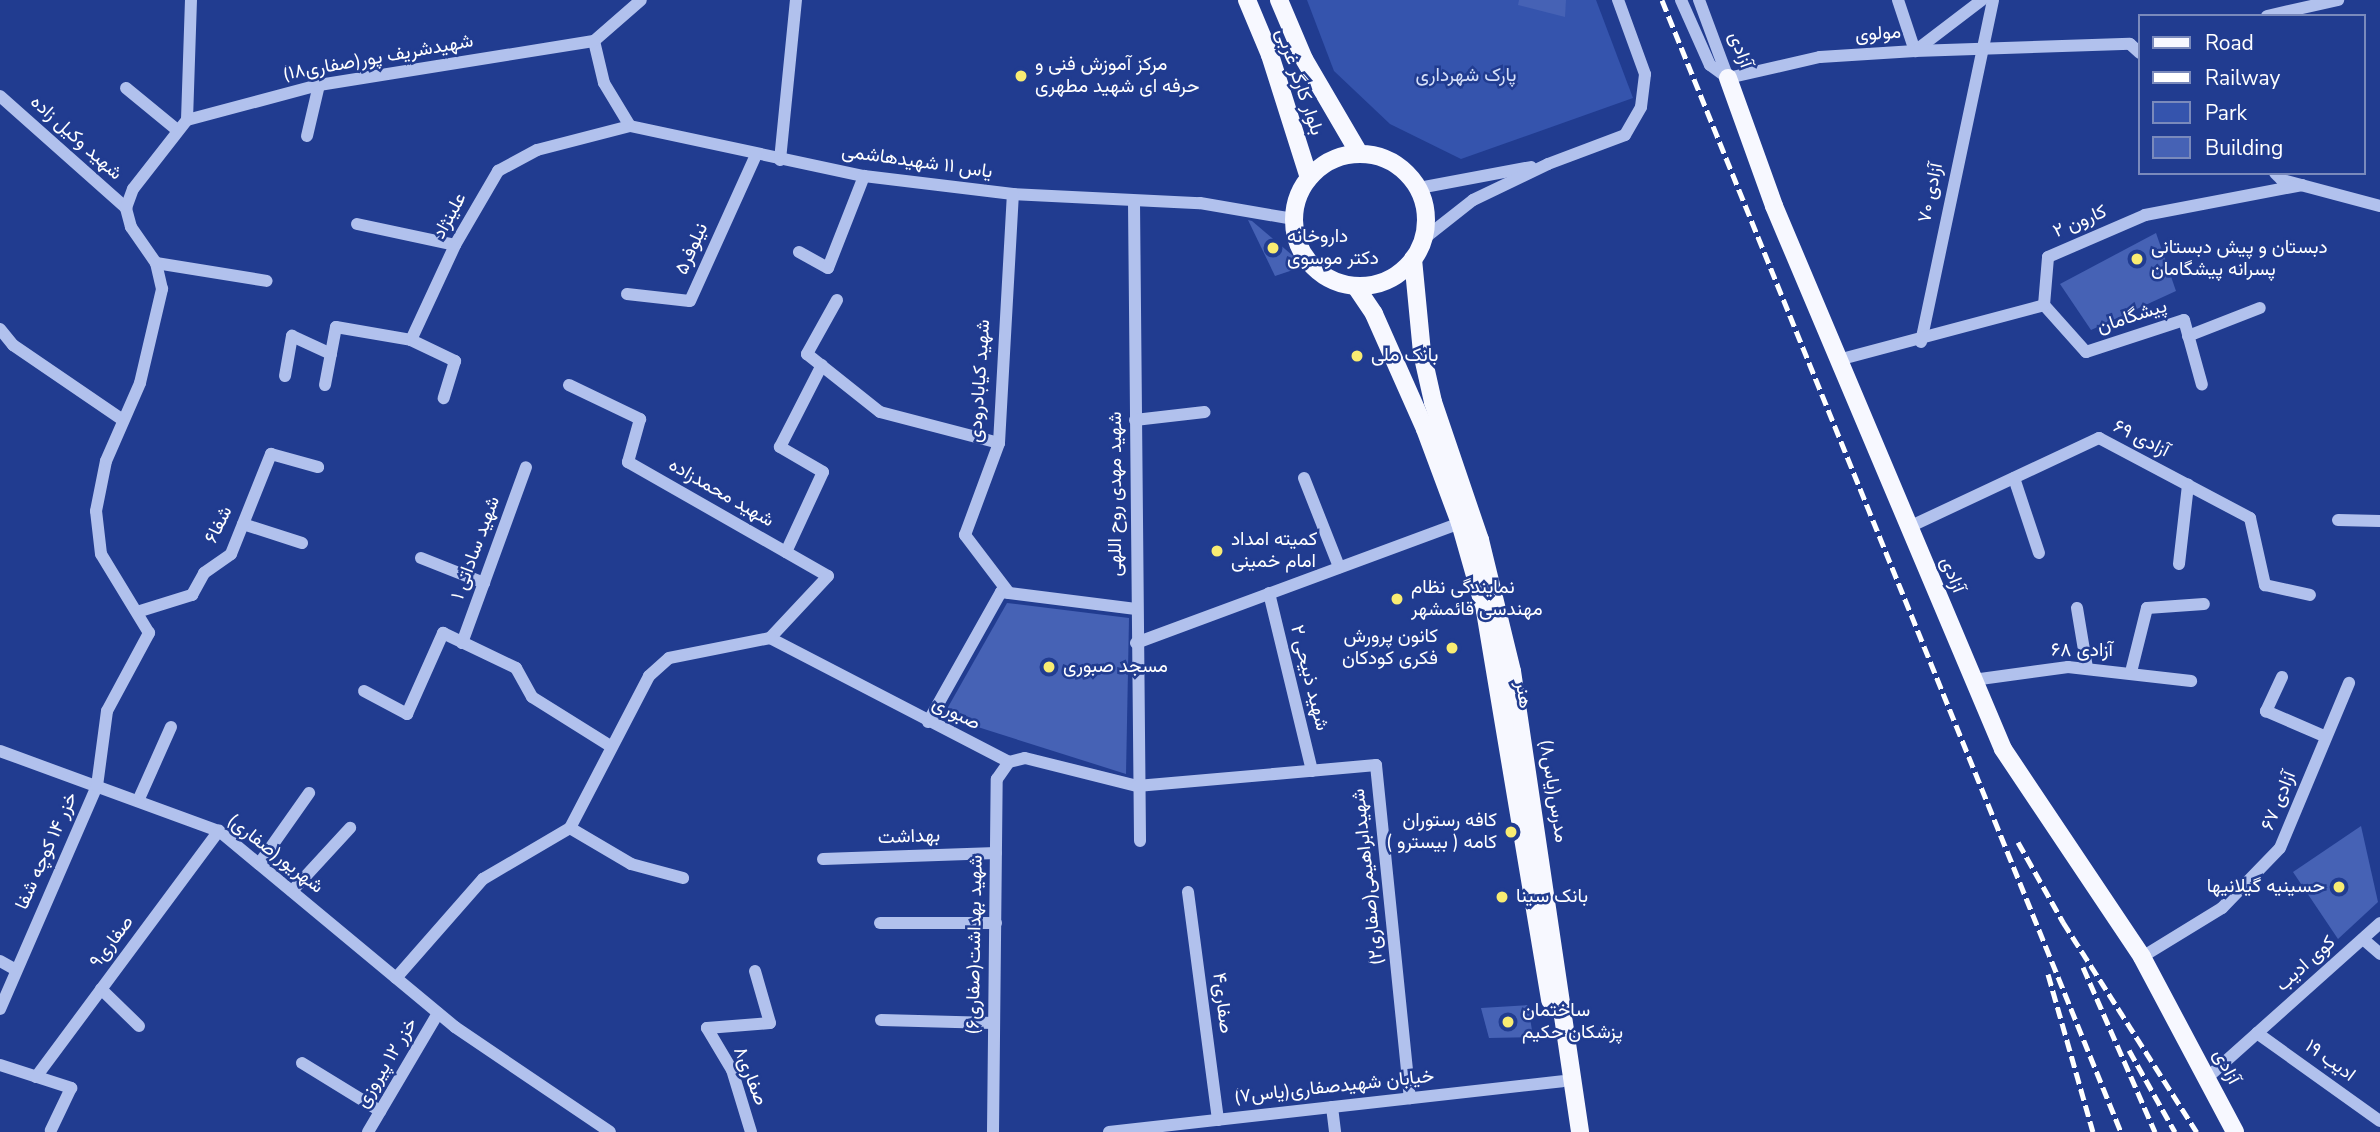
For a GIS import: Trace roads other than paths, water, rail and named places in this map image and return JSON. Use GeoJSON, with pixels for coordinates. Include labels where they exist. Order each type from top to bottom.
{"type":"FeatureCollection","features":[{"type":"Feature","properties":{"kind":"main road","name":"بلوار کارگر غربی"},"geometry":{"type":"LineString","coordinates":[[1247,0],[1270,55],[1309,178]]}},
{"type":"Feature","properties":{"kind":"main road","name":"بلوار کارگر غربی"},"geometry":{"type":"LineString","coordinates":[[1279,0],[1304,59],[1359,153]]}},
{"type":"Feature","properties":{"kind":"main road","name":"آزادی"},"geometry":{"type":"LineString","coordinates":[[1728,78],[1838,360],[2003,749],[2142,957],[2235,1132]]}},
{"type":"Feature","properties":{"kind":"main road"},"geometry":{"type":"LineString","coordinates":[[1359,153],[1389,160],[1419,188],[1426,237],[1404,271],[1381,284],[1356,287],[1336,283],[1311,265],[1296,239],[1294,219],[1298,197],[1309,178],[1325,163],[1359,153]]}},
{"type":"Feature","properties":{"kind":"main road","name":"مدرس(یاس۸)"},"geometry":{"type":"LineString","coordinates":[[1413,259],[1422,353],[1441,423],[1480,540],[1512,671],[1580,1132]]}},
{"type":"Feature","properties":{"kind":"main road","name":"هنر"},"geometry":{"type":"LineString","coordinates":[[1356,287],[1374,314],[1425,429],[1460,523],[1500,678],[1569,1132]]}},
{"type":"Feature","properties":{"kind":"street"},"geometry":{"type":"LineString","coordinates":[[187,120],[191,0]]}},
{"type":"Feature","properties":{"kind":"street"},"geometry":{"type":"LineString","coordinates":[[630,126],[604,83],[594,41],[641,0]]}},
{"type":"Feature","properties":{"kind":"street"},"geometry":{"type":"LineString","coordinates":[[780,160],[796,0]]}},
{"type":"Feature","properties":{"kind":"street"},"geometry":{"type":"LineString","coordinates":[[1426,237],[1473,200],[1548,164],[1625,135],[1641,107],[1645,74],[1618,0]]}},
{"type":"Feature","properties":{"kind":"street"},"geometry":{"type":"LineString","coordinates":[[1681,0],[1710,65],[1728,78]]}},
{"type":"Feature","properties":{"kind":"street","name":"آزادی"},"geometry":{"type":"LineString","coordinates":[[1699,0],[1728,78]]}},
{"type":"Feature","properties":{"kind":"street"},"geometry":{"type":"LineString","coordinates":[[1898,0],[1915,51],[1982,0]]}},
{"type":"Feature","properties":{"kind":"street"},"geometry":{"type":"LineString","coordinates":[[1980,52],[1993,0]]}},
{"type":"Feature","properties":{"kind":"street"},"geometry":{"type":"LineString","coordinates":[[2276,14],[2338,0]]}},
{"type":"Feature","properties":{"kind":"street","name":"شهیدشریف پور(صفاری۱۸)"},"geometry":{"type":"LineString","coordinates":[[125,208],[133,189],[176,129],[187,120],[319,85],[594,41]]}},
{"type":"Feature","properties":{"kind":"street","name":"مولوی"},"geometry":{"type":"LineString","coordinates":[[1728,78],[1819,57],[1915,51],[1980,52],[2137,47]]}},
{"type":"Feature","properties":{"kind":"street","name":"آزادی ۷۰"},"geometry":{"type":"LineString","coordinates":[[1921,342],[1980,52]]}},
{"type":"Feature","properties":{"kind":"street"},"geometry":{"type":"LineString","coordinates":[[307,136],[319,85]]}},
{"type":"Feature","properties":{"kind":"street"},"geometry":{"type":"LineString","coordinates":[[126,88],[176,129]]}},
{"type":"Feature","properties":{"kind":"street","name":"شهید وکیل زاده"},"geometry":{"type":"LineString","coordinates":[[0,96],[125,208]]}},
{"type":"Feature","properties":{"kind":"street","name":"یاس ۱۱ شهیدهاشمی"},"geometry":{"type":"LineString","coordinates":[[630,126],[864,176],[1013,194],[1134,202],[1200,203],[1294,219]]}},
{"type":"Feature","properties":{"kind":"street","name":"علینژاد"},"geometry":{"type":"LineString","coordinates":[[411,340],[455,244],[498,171],[537,150],[630,126]]}},
{"type":"Feature","properties":{"kind":"street","name":"نیلوفر۵"},"geometry":{"type":"LineString","coordinates":[[627,294],[690,301],[756,155]]}},
{"type":"Feature","properties":{"kind":"street"},"geometry":{"type":"LineString","coordinates":[[1419,188],[1548,164]]}},
{"type":"Feature","properties":{"kind":"street"},"geometry":{"type":"LineString","coordinates":[[2280,175],[2302,185],[2380,206]]}},
{"type":"Feature","properties":{"kind":"street"},"geometry":{"type":"LineString","coordinates":[[799,253],[828,268],[864,176]]}},
{"type":"Feature","properties":{"kind":"street","name":"کارون ۲"},"geometry":{"type":"LineString","coordinates":[[2044,305],[2048,257],[2145,215],[2302,185]]}},
{"type":"Feature","properties":{"kind":"street","name":"شهید کیابادرودی"},"geometry":{"type":"LineString","coordinates":[[1009,593],[965,535],[999,443],[1013,194]]}},
{"type":"Feature","properties":{"kind":"street","name":"شهید مهدی روح اللهی"},"geometry":{"type":"LineString","coordinates":[[1134,202],[1137,786],[1140,841]]}},
{"type":"Feature","properties":{"kind":"street"},"geometry":{"type":"LineString","coordinates":[[97,786],[107,711],[149,633],[101,554],[96,511],[106,461],[155,335],[162,289],[156,263],[131,227],[125,208]]}},
{"type":"Feature","properties":{"kind":"street"},"geometry":{"type":"LineString","coordinates":[[357,224],[455,244]]}},
{"type":"Feature","properties":{"kind":"street"},"geometry":{"type":"LineString","coordinates":[[156,263],[267,281]]}},
{"type":"Feature","properties":{"kind":"street"},"geometry":{"type":"LineString","coordinates":[[837,300],[807,354],[880,412],[999,443]]}},
{"type":"Feature","properties":{"kind":"street"},"geometry":{"type":"LineString","coordinates":[[1838,360],[1921,342],[2044,305]]}},
{"type":"Feature","properties":{"kind":"street","name":"پیشگامان"},"geometry":{"type":"LineString","coordinates":[[2044,305],[2086,352],[2184,320],[2202,385]]}},
{"type":"Feature","properties":{"kind":"street"},"geometry":{"type":"LineString","coordinates":[[2188,336],[2260,308]]}},
{"type":"Feature","properties":{"kind":"street"},"geometry":{"type":"LineString","coordinates":[[325,385],[336,327],[411,340],[455,361],[444,398]]}},
{"type":"Feature","properties":{"kind":"street"},"geometry":{"type":"LineString","coordinates":[[0,329],[13,345],[123,420]]}},
{"type":"Feature","properties":{"kind":"street"},"geometry":{"type":"LineString","coordinates":[[285,376],[292,336],[331,354]]}},
{"type":"Feature","properties":{"kind":"street"},"geometry":{"type":"LineString","coordinates":[[786,552],[823,472],[780,447],[822,365]]}},
{"type":"Feature","properties":{"kind":"street","name":"شهید محمدزاده"},"geometry":{"type":"LineString","coordinates":[[569,385],[640,419],[628,462],[828,576],[770,638]]}},
{"type":"Feature","properties":{"kind":"street"},"geometry":{"type":"LineString","coordinates":[[1135,420],[1205,412]]}},
{"type":"Feature","properties":{"kind":"street","name":"آزادی ۶۹"},"geometry":{"type":"LineString","coordinates":[[1909,527],[2099,438],[2250,518],[2265,585],[2310,595]]}},
{"type":"Feature","properties":{"kind":"street","name":"شفا۶"},"geometry":{"type":"LineString","coordinates":[[137,612],[192,595],[204,573],[231,554],[271,454],[318,467]]}},
{"type":"Feature","properties":{"kind":"street","name":"شهید ساداتی ۱"},"geometry":{"type":"LineString","coordinates":[[463,642],[526,467]]}},
{"type":"Feature","properties":{"kind":"street"},"geometry":{"type":"LineString","coordinates":[[1304,478],[1339,567]]}},
{"type":"Feature","properties":{"kind":"street"},"geometry":{"type":"LineString","coordinates":[[2014,478],[2039,553]]}},
{"type":"Feature","properties":{"kind":"street"},"geometry":{"type":"LineString","coordinates":[[2179,564],[2188,485]]}},
{"type":"Feature","properties":{"kind":"street"},"geometry":{"type":"LineString","coordinates":[[2338,520],[2380,521]]}},
{"type":"Feature","properties":{"kind":"street"},"geometry":{"type":"LineString","coordinates":[[1136,643],[1460,523]]}},
{"type":"Feature","properties":{"kind":"street"},"geometry":{"type":"LineString","coordinates":[[243,524],[302,543]]}},
{"type":"Feature","properties":{"kind":"street"},"geometry":{"type":"LineString","coordinates":[[421,558],[484,583]]}},
{"type":"Feature","properties":{"kind":"street"},"geometry":{"type":"LineString","coordinates":[[928,722],[1001,592],[1136,609]]}},
{"type":"Feature","properties":{"kind":"street","name":"شهید ذبیحی ۲"},"geometry":{"type":"LineString","coordinates":[[1269,593],[1312,771]]}},
{"type":"Feature","properties":{"kind":"street"},"geometry":{"type":"LineString","coordinates":[[2131,671],[2147,608],[2204,604]]}},
{"type":"Feature","properties":{"kind":"street"},"geometry":{"type":"LineString","coordinates":[[2077,608],[2087,668]]}},
{"type":"Feature","properties":{"kind":"street"},"geometry":{"type":"LineString","coordinates":[[364,691],[407,714],[443,633],[516,668],[532,697],[612,747]]}},
{"type":"Feature","properties":{"kind":"street"},"geometry":{"type":"LineString","coordinates":[[396,978],[483,879],[570,828],[649,676],[669,658],[770,638]]}},
{"type":"Feature","properties":{"kind":"street","name":"صبوری"},"geometry":{"type":"LineString","coordinates":[[770,638],[1009,762],[1025,758],[1137,786]]}},
{"type":"Feature","properties":{"kind":"street","name":"آزادی ۶۸"},"geometry":{"type":"LineString","coordinates":[[1973,680],[2087,668],[2131,671],[2191,681]]}},
{"type":"Feature","properties":{"kind":"street"},"geometry":{"type":"LineString","coordinates":[[2282,677],[2266,711],[2326,737]]}},
{"type":"Feature","properties":{"kind":"street","name":"آزادی ۶۷"},"geometry":{"type":"LineString","coordinates":[[2142,957],[2222,908],[2280,848],[2348,682]]}},
{"type":"Feature","properties":{"kind":"street"},"geometry":{"type":"LineString","coordinates":[[138,801],[171,727]]}},
{"type":"Feature","properties":{"kind":"street","name":"شهریور(صفاری)"},"geometry":{"type":"LineString","coordinates":[[0,751],[219,831],[455,1027],[610,1132]]}},
{"type":"Feature","properties":{"kind":"street","name":"شهید بهداشت(صفاری۶)"},"geometry":{"type":"LineString","coordinates":[[993,1132],[997,779],[1009,762]]}},
{"type":"Feature","properties":{"kind":"street","name":"شهیدابراهیمی(صفاری۲)"},"geometry":{"type":"LineString","coordinates":[[1137,786],[1376,765],[1410,1098]]}},
{"type":"Feature","properties":{"kind":"street","name":"خزر ۱۴ کوچه شفا"},"geometry":{"type":"LineString","coordinates":[[0,1009],[97,786]]}},
{"type":"Feature","properties":{"kind":"street"},"geometry":{"type":"LineString","coordinates":[[259,864],[309,793]]}},
{"type":"Feature","properties":{"kind":"street"},"geometry":{"type":"LineString","coordinates":[[292,891],[349,828]]}},
{"type":"Feature","properties":{"kind":"street"},"geometry":{"type":"LineString","coordinates":[[570,828],[631,864],[683,878]]}},
{"type":"Feature","properties":{"kind":"street","name":"صفاری۹"},"geometry":{"type":"LineString","coordinates":[[36,1077],[219,831]]}},
{"type":"Feature","properties":{"kind":"street","name":"بهداشت"},"geometry":{"type":"LineString","coordinates":[[823,859],[996,853]]}},
{"type":"Feature","properties":{"kind":"street","name":"صفاری۴"},"geometry":{"type":"LineString","coordinates":[[1188,892],[1218,1120]]}},
{"type":"Feature","properties":{"kind":"street"},"geometry":{"type":"LineString","coordinates":[[880,923],[996,923]]}},
{"type":"Feature","properties":{"kind":"street","name":"کوی ادیب"},"geometry":{"type":"LineString","coordinates":[[2208,1077],[2380,923]]}},
{"type":"Feature","properties":{"kind":"street"},"geometry":{"type":"LineString","coordinates":[[2363,939],[2380,954]]}},
{"type":"Feature","properties":{"kind":"street"},"geometry":{"type":"LineString","coordinates":[[0,961],[16,970]]}},
{"type":"Feature","properties":{"kind":"street","name":"صفاری۸"},"geometry":{"type":"LineString","coordinates":[[751,1132],[732,1070],[706,1028],[770,1023],[755,971]]}},
{"type":"Feature","properties":{"kind":"street"},"geometry":{"type":"LineString","coordinates":[[101,989],[139,1026]]}},
{"type":"Feature","properties":{"kind":"street","name":"خزر ۱۲ پیروزی"},"geometry":{"type":"LineString","coordinates":[[368,1132],[439,1013]]}},
{"type":"Feature","properties":{"kind":"street"},"geometry":{"type":"LineString","coordinates":[[881,1020],[993,1023]]}},
{"type":"Feature","properties":{"kind":"street","name":"ادیب ۱۹"},"geometry":{"type":"LineString","coordinates":[[2257,1033],[2380,1121]]}},
{"type":"Feature","properties":{"kind":"street"},"geometry":{"type":"LineString","coordinates":[[302,1063],[380,1111]]}},
{"type":"Feature","properties":{"kind":"street"},"geometry":{"type":"LineString","coordinates":[[0,1065],[71,1088],[51,1130]]}},
{"type":"Feature","properties":{"kind":"street","name":"خیابان شهیدصفاری(یاس۷)"},"geometry":{"type":"LineString","coordinates":[[1109,1132],[1562,1081]]}},
{"type":"Feature","properties":{"kind":"street"},"geometry":{"type":"LineString","coordinates":[[1332,1107],[1335,1132]]}},
{"type":"Feature","properties":{"kind":"railway"},"geometry":{"type":"LineString","coordinates":[[1662,0],[2121,1132]]}},
{"type":"Feature","properties":{"kind":"railway"},"geometry":{"type":"LineString","coordinates":[[2018,842],[2063,922],[2197,1132]]}},
{"type":"Feature","properties":{"kind":"railway"},"geometry":{"type":"LineString","coordinates":[[2083,967],[2155,1132]]}},
{"type":"Feature","properties":{"kind":"railway"},"geometry":{"type":"LineString","coordinates":[[2048,974],[2093,1132]]}},
{"type":"Feature","properties":{"kind":"railway"},"geometry":{"type":"LineString","coordinates":[[2129,1050],[2175,1132]]}},
{"type":"Feature","properties":{"kind":"place","name":"مرکز آموزش فنی و حرفه ای شهید مطهری"},"geometry":{"type":"Point","coordinates":[1021,76]}},
{"type":"Feature","properties":{"kind":"place","name":"داروخانه دکتر موسوی"},"geometry":{"type":"Point","coordinates":[1273,248]}},
{"type":"Feature","properties":{"kind":"place","name":"دبستان و پیش دبستانی پسرانه پیشگامان"},"geometry":{"type":"Point","coordinates":[2137,259]}},
{"type":"Feature","properties":{"kind":"place","name":"بانک ملی"},"geometry":{"type":"Point","coordinates":[1357,356]}},
{"type":"Feature","properties":{"kind":"place","name":"کمیته امداد امام خمینی"},"geometry":{"type":"Point","coordinates":[1217,551]}},
{"type":"Feature","properties":{"kind":"place","name":"نمایندگی نظام مهندسی قائمشهر"},"geometry":{"type":"Point","coordinates":[1397,599]}},
{"type":"Feature","properties":{"kind":"place","name":"کانون پرورش فکری کودکان"},"geometry":{"type":"Point","coordinates":[1452,648]}},
{"type":"Feature","properties":{"kind":"place","name":"مسجد صبوری"},"geometry":{"type":"Point","coordinates":[1049,667]}},
{"type":"Feature","properties":{"kind":"place","name":"کافه رستوران کامه ( بیسترو )"},"geometry":{"type":"Point","coordinates":[1511,832]}},
{"type":"Feature","properties":{"kind":"place","name":"حسینیه گیلانیها"},"geometry":{"type":"Point","coordinates":[2339,887]}},
{"type":"Feature","properties":{"kind":"place","name":"بانک سینا"},"geometry":{"type":"Point","coordinates":[1502,897]}},
{"type":"Feature","properties":{"kind":"place","name":"ساختمان پزشکان حکیم"},"geometry":{"type":"Point","coordinates":[1508,1022]}},
{"type":"Feature","properties":{"kind":"park label","name":"پارک شهرداری"},"geometry":{"type":"Point","coordinates":[1466,76]}}]}
